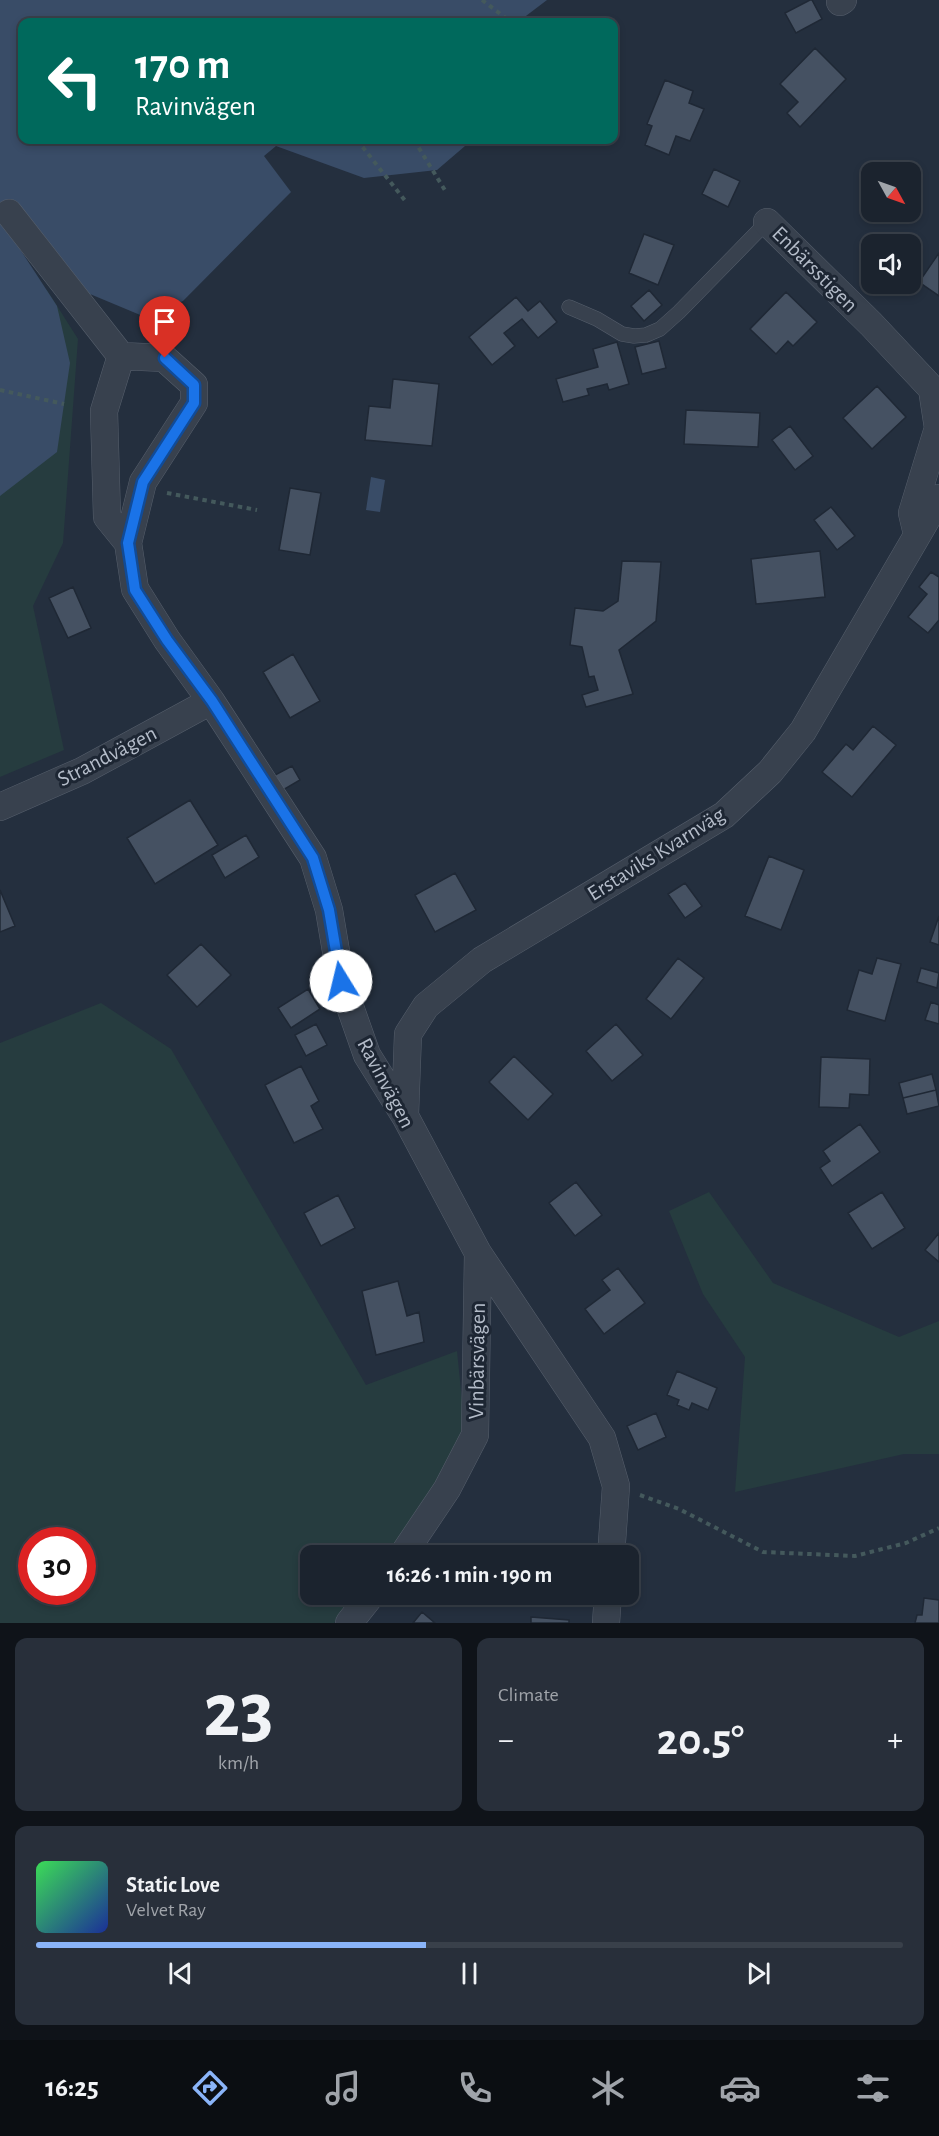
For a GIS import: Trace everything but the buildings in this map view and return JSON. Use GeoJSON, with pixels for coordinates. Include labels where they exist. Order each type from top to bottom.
{"type":"FeatureCollection","features":[{"type":"Feature","properties":{"kind":"street"},"geometry":{"type":"LineString","coordinates":[[9,213],[122,356],[104,411],[105,466],[107,517],[128,543]]}},
{"type":"Feature","properties":{"kind":"street","name":"Enbärsstigen"},"geometry":{"type":"LineString","coordinates":[[767,222],[871,324],[932,389],[938,428],[912,513],[917,534]]}},
{"type":"Feature","properties":{"kind":"street","name":"Ravinvägen"},"geometry":{"type":"LineString","coordinates":[[122,356],[165,358],[194,385],[194,403],[141,488],[128,543],[135,590],[167,640],[212,701],[313,858],[329,910],[341,981],[367,1055],[405,1116],[478,1253],[602,1438],[616,1486],[612,1545]]}},
{"type":"Feature","properties":{"kind":"street","name":"Erstaviks Kvarnväg"},"geometry":{"type":"LineString","coordinates":[[405,1116],[408,1034],[426,1006],[482,960],[724,815],[770,772],[803,731],[939,498]]}},
{"type":"Feature","properties":{"kind":"street","name":"Strandvägen"},"geometry":{"type":"LineString","coordinates":[[0,807],[82,771],[212,701]]}},
{"type":"Feature","properties":{"kind":"street","name":"Vinbärsvägen"},"geometry":{"type":"LineString","coordinates":[[409,1545],[447,1489],[475,1435],[478,1253]]}},
{"type":"Feature","properties":{"kind":"street"},"geometry":{"type":"LineString","coordinates":[[349,1623],[363,1605]]}},
{"type":"Feature","properties":{"kind":"street"},"geometry":{"type":"LineString","coordinates":[[606,1623],[607,1605]]}},
{"type":"Feature","properties":{"kind":"lane","name":"Enbärsstigen"},"geometry":{"type":"LineString","coordinates":[[569,307],[597,319],[622,334],[646,335],[660,329],[767,222]]}},
{"type":"Feature","properties":{"kind":"path"},"geometry":{"type":"LineString","coordinates":[[482,0],[506,18]]}},
{"type":"Feature","properties":{"kind":"path"},"geometry":{"type":"LineString","coordinates":[[360,144],[407,203]]}},
{"type":"Feature","properties":{"kind":"path"},"geometry":{"type":"LineString","coordinates":[[416,144],[446,192]]}},
{"type":"Feature","properties":{"kind":"path"},"geometry":{"type":"LineString","coordinates":[[0,390],[64,404]]}},
{"type":"Feature","properties":{"kind":"path"},"geometry":{"type":"LineString","coordinates":[[141,488],[257,510]]}},
{"type":"Feature","properties":{"kind":"path"},"geometry":{"type":"LineString","coordinates":[[616,1486],[679,1509],[763,1552],[855,1556],[906,1543],[939,1527]]}},
{"type":"Feature","properties":{"kind":"green space"},"geometry":{"type":"Polygon","coordinates":[[[11,281],[47,290],[78,339],[63,543],[33,606],[64,750],[0,777],[0,406],[11,281]]]}},
{"type":"Feature","properties":{"kind":"green space"},"geometry":{"type":"Polygon","coordinates":[[[101,1003],[171,1049],[366,1385],[457,1351],[465,1430],[436,1483],[395,1545],[300,1545],[300,1605],[349,1605],[334,1623],[0,1623],[0,1043],[101,1003]]]}},
{"type":"Feature","properties":{"kind":"green space"},"geometry":{"type":"Polygon","coordinates":[[[709,1192],[773,1283],[899,1337],[939,1321],[939,1454],[904,1454],[735,1492],[745,1357],[703,1294],[669,1211],[709,1192]]]}},
{"type":"Feature","properties":{"kind":"water"},"geometry":{"type":"Polygon","coordinates":[[[0,0],[547,0],[523,18],[18,18],[18,144],[467,144],[437,170],[364,178],[276,146],[264,156],[291,192],[183,301],[145,317],[78,289],[1,220],[57,306],[70,363],[57,452],[0,496],[0,0]]]}},
{"type":"Feature","properties":{"kind":"water"},"geometry":{"type":"Polygon","coordinates":[[[371,477],[385,480],[380,512],[366,510],[371,477]]]}},
{"type":"Feature","properties":{"kind":"route"},"geometry":{"type":"LineString","coordinates":[[165,358],[194,385],[194,403],[143,482],[128,543],[135,590],[167,640],[212,701],[313,858],[329,910],[341,981]]}}]}
